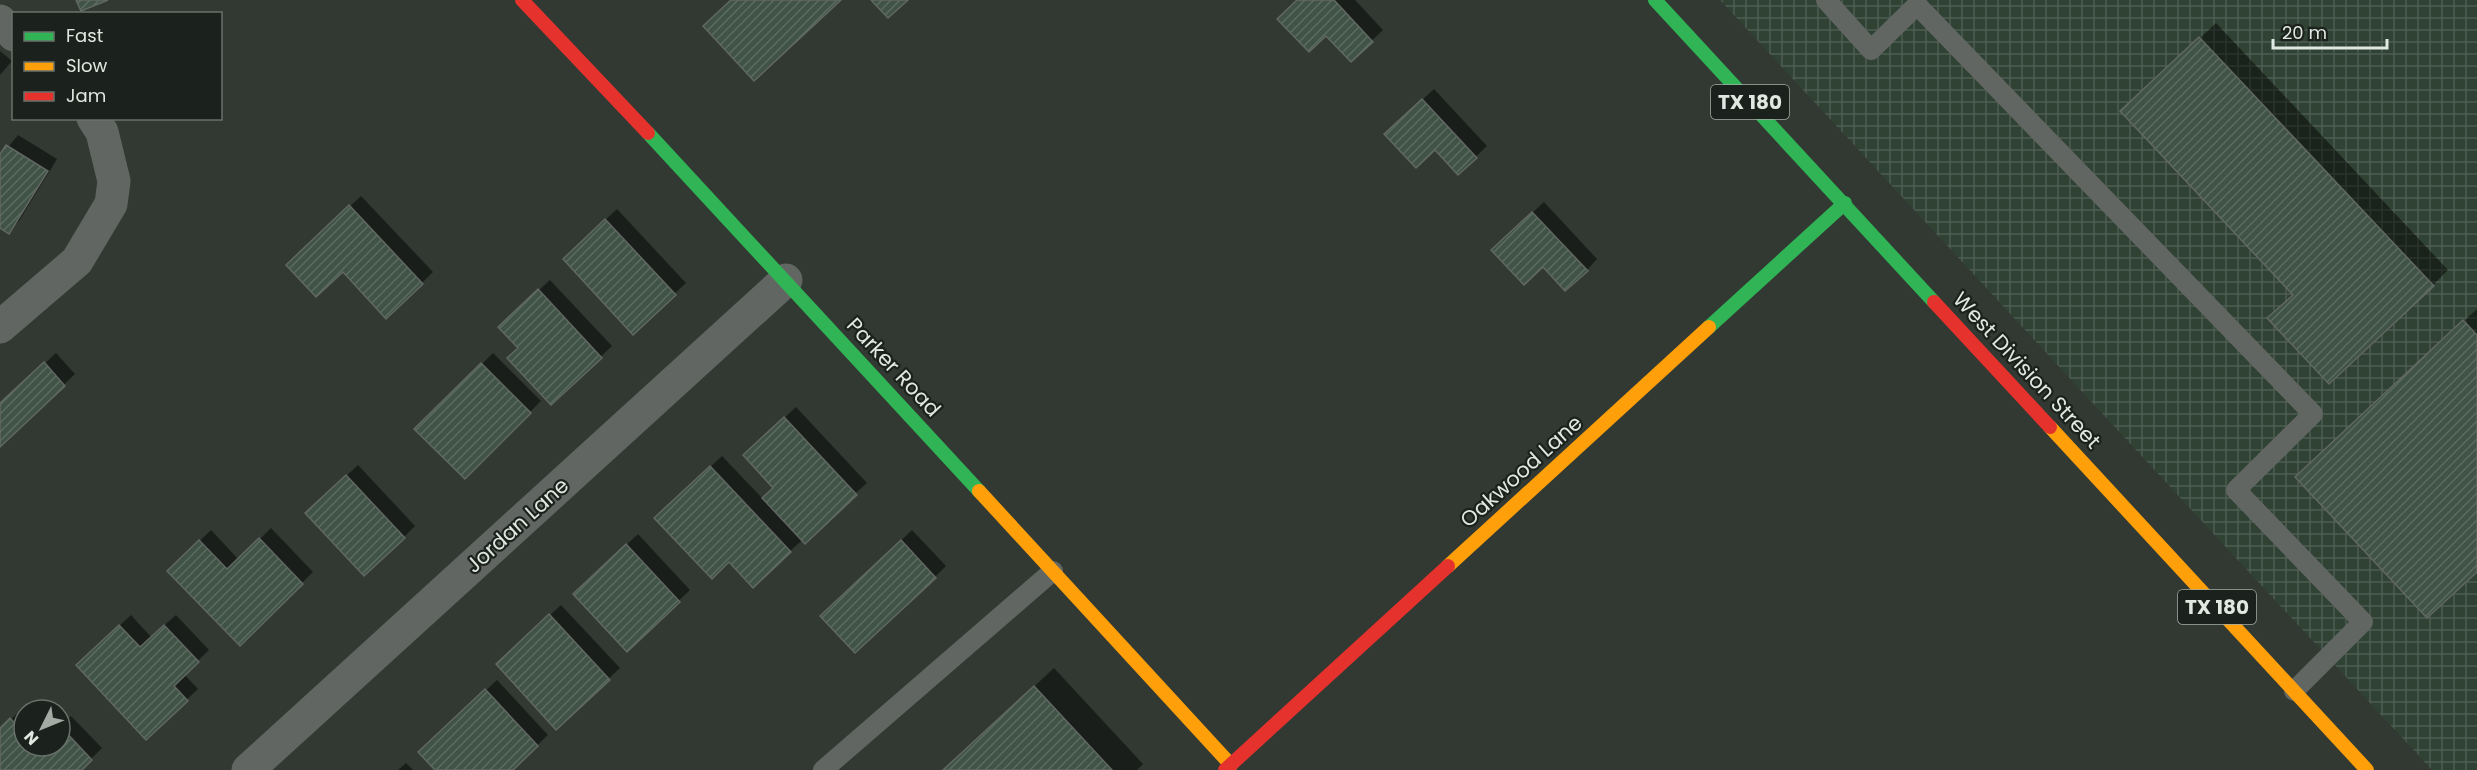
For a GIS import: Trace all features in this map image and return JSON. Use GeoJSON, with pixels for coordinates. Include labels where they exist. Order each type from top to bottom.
{"type":"FeatureCollection","features":[{"type":"Feature","properties":{"kind":"street","name":"Parker Road"},"geometry":{"type":"LineString","coordinates":[[522,0],[786,280],[1053,571],[1228,768]]}},
{"type":"Feature","properties":{"kind":"street","name":"West Division Street"},"geometry":{"type":"LineString","coordinates":[[1655,0],[2367,770]]}},
{"type":"Feature","properties":{"kind":"street"},"geometry":{"type":"LineString","coordinates":[[0,21],[12,32]]}},
{"type":"Feature","properties":{"kind":"street"},"geometry":{"type":"LineString","coordinates":[[0,327],[77,261],[111,204],[114,181],[102,132],[94,120]]}},
{"type":"Feature","properties":{"kind":"street","name":"Oakwood Lane"},"geometry":{"type":"LineString","coordinates":[[1228,768],[1845,203]]}},
{"type":"Feature","properties":{"kind":"street","name":"Jordan Lane"},"geometry":{"type":"LineString","coordinates":[[248,770],[786,280]]}},
{"type":"Feature","properties":{"kind":"lane"},"geometry":{"type":"LineString","coordinates":[[1826,0],[1871,50],[1917,5],[2313,414],[2236,490],[2363,622],[2294,691]]}},
{"type":"Feature","properties":{"kind":"lane"},"geometry":{"type":"LineString","coordinates":[[823,770],[1053,571]]}},
{"type":"Feature","properties":{"kind":"shaded area"},"geometry":{"type":"Polygon","coordinates":[[[1720,0],[2477,0],[2477,770],[2432,770],[1720,0]]]}},
{"type":"Feature","properties":{"kind":"building"},"geometry":{"type":"Polygon","coordinates":[[[76,0],[108,0],[81,11],[76,0]]]}},
{"type":"Feature","properties":{"kind":"building"},"geometry":{"type":"Polygon","coordinates":[[[731,0],[841,0],[754,81],[703,26],[731,0]]]}},
{"type":"Feature","properties":{"kind":"building"},"geometry":{"type":"Polygon","coordinates":[[[871,0],[908,0],[888,18],[871,0]]]}},
{"type":"Feature","properties":{"kind":"building"},"geometry":{"type":"Polygon","coordinates":[[[1297,0],[1334,0],[1373,42],[1351,62],[1326,36],[1309,52],[1277,19],[1297,0]]]}},
{"type":"Feature","properties":{"kind":"building"},"geometry":{"type":"Polygon","coordinates":[[[2199,37],[2434,286],[2329,384],[2267,318],[2293,295],[2120,111],[2199,37]]]}},
{"type":"Feature","properties":{"kind":"building"},"geometry":{"type":"Polygon","coordinates":[[[1422,99],[1477,158],[1458,175],[1435,150],[1416,168],[1384,134],[1422,99]]]}},
{"type":"Feature","properties":{"kind":"building"},"geometry":{"type":"Polygon","coordinates":[[[6,145],[48,171],[9,234],[0,228],[0,154],[6,145]]]}},
{"type":"Feature","properties":{"kind":"building"},"geometry":{"type":"Polygon","coordinates":[[[349,205],[423,284],[386,319],[343,272],[316,297],[286,265],[349,205]]]}},
{"type":"Feature","properties":{"kind":"building"},"geometry":{"type":"Polygon","coordinates":[[[1532,212],[1588,271],[1565,291],[1543,267],[1524,285],[1491,250],[1532,212]]]}},
{"type":"Feature","properties":{"kind":"building"},"geometry":{"type":"Polygon","coordinates":[[[605,219],[676,295],[633,335],[563,259],[605,219]]]}},
{"type":"Feature","properties":{"kind":"building"},"geometry":{"type":"Polygon","coordinates":[[[538,289],[602,358],[551,405],[507,358],[518,348],[498,327],[538,289]]]}},
{"type":"Feature","properties":{"kind":"building"},"geometry":{"type":"Polygon","coordinates":[[[2463,320],[2477,335],[2477,572],[2427,618],[2295,477],[2463,320]]]}},
{"type":"Feature","properties":{"kind":"building"},"geometry":{"type":"Polygon","coordinates":[[[44,362],[65,386],[0,447],[0,403],[44,362]]]}},
{"type":"Feature","properties":{"kind":"building"},"geometry":{"type":"Polygon","coordinates":[[[481,363],[531,413],[465,479],[414,429],[481,363]]]}},
{"type":"Feature","properties":{"kind":"building"},"geometry":{"type":"Polygon","coordinates":[[[784,417],[857,495],[805,544],[762,498],[773,488],[743,455],[784,417]]]}},
{"type":"Feature","properties":{"kind":"building"},"geometry":{"type":"Polygon","coordinates":[[[710,466],[791,552],[753,588],[729,562],[712,579],[654,518],[710,466]]]}},
{"type":"Feature","properties":{"kind":"building"},"geometry":{"type":"Polygon","coordinates":[[[346,475],[405,538],[364,576],[305,513],[346,475]]]}},
{"type":"Feature","properties":{"kind":"building"},"geometry":{"type":"Polygon","coordinates":[[[259,538],[303,584],[240,646],[167,571],[199,540],[227,569],[259,538]]]}},
{"type":"Feature","properties":{"kind":"building"},"geometry":{"type":"Polygon","coordinates":[[[901,540],[936,578],[855,653],[820,616],[901,540]]]}},
{"type":"Feature","properties":{"kind":"building"},"geometry":{"type":"Polygon","coordinates":[[[626,544],[680,602],[627,652],[573,594],[626,544]]]}},
{"type":"Feature","properties":{"kind":"building"},"geometry":{"type":"Polygon","coordinates":[[[549,614],[610,680],[556,730],[496,664],[549,614]]]}},
{"type":"Feature","properties":{"kind":"building"},"geometry":{"type":"Polygon","coordinates":[[[119,625],[140,647],[164,625],[199,662],[174,686],[188,701],[146,740],[76,665],[119,625]]]}},
{"type":"Feature","properties":{"kind":"building"},"geometry":{"type":"Polygon","coordinates":[[[1034,686],[1112,770],[943,770],[1034,686]]]}},
{"type":"Feature","properties":{"kind":"building"},"geometry":{"type":"Polygon","coordinates":[[[485,689],[538,746],[513,770],[435,770],[418,752],[485,689]]]}},
{"type":"Feature","properties":{"kind":"building"},"geometry":{"type":"Polygon","coordinates":[[[10,718],[12,720],[12,758],[72,758],[72,739],[92,760],[82,770],[0,770],[0,728],[10,718]]]}},
{"type":"Feature","properties":{"kind":"traffic: fast"},"geometry":{"type":"LineString","coordinates":[[1655,0],[1934,302]]}},
{"type":"Feature","properties":{"kind":"traffic: fast"},"geometry":{"type":"LineString","coordinates":[[648,133],[979,491]]}},
{"type":"Feature","properties":{"kind":"traffic: fast"},"geometry":{"type":"LineString","coordinates":[[1709,327],[1845,203]]}},
{"type":"Feature","properties":{"kind":"traffic: slow"},"geometry":{"type":"LineString","coordinates":[[1448,566],[1709,327]]}},
{"type":"Feature","properties":{"kind":"traffic: slow"},"geometry":{"type":"LineString","coordinates":[[2050,427],[2367,770]]}},
{"type":"Feature","properties":{"kind":"traffic: slow"},"geometry":{"type":"LineString","coordinates":[[979,491],[1231,765]]}},
{"type":"Feature","properties":{"kind":"traffic: jam"},"geometry":{"type":"LineString","coordinates":[[522,0],[648,133]]}},
{"type":"Feature","properties":{"kind":"traffic: jam"},"geometry":{"type":"LineString","coordinates":[[1934,302],[2050,427]]}},
{"type":"Feature","properties":{"kind":"traffic: jam"},"geometry":{"type":"LineString","coordinates":[[1225,770],[1448,566]]}}]}
